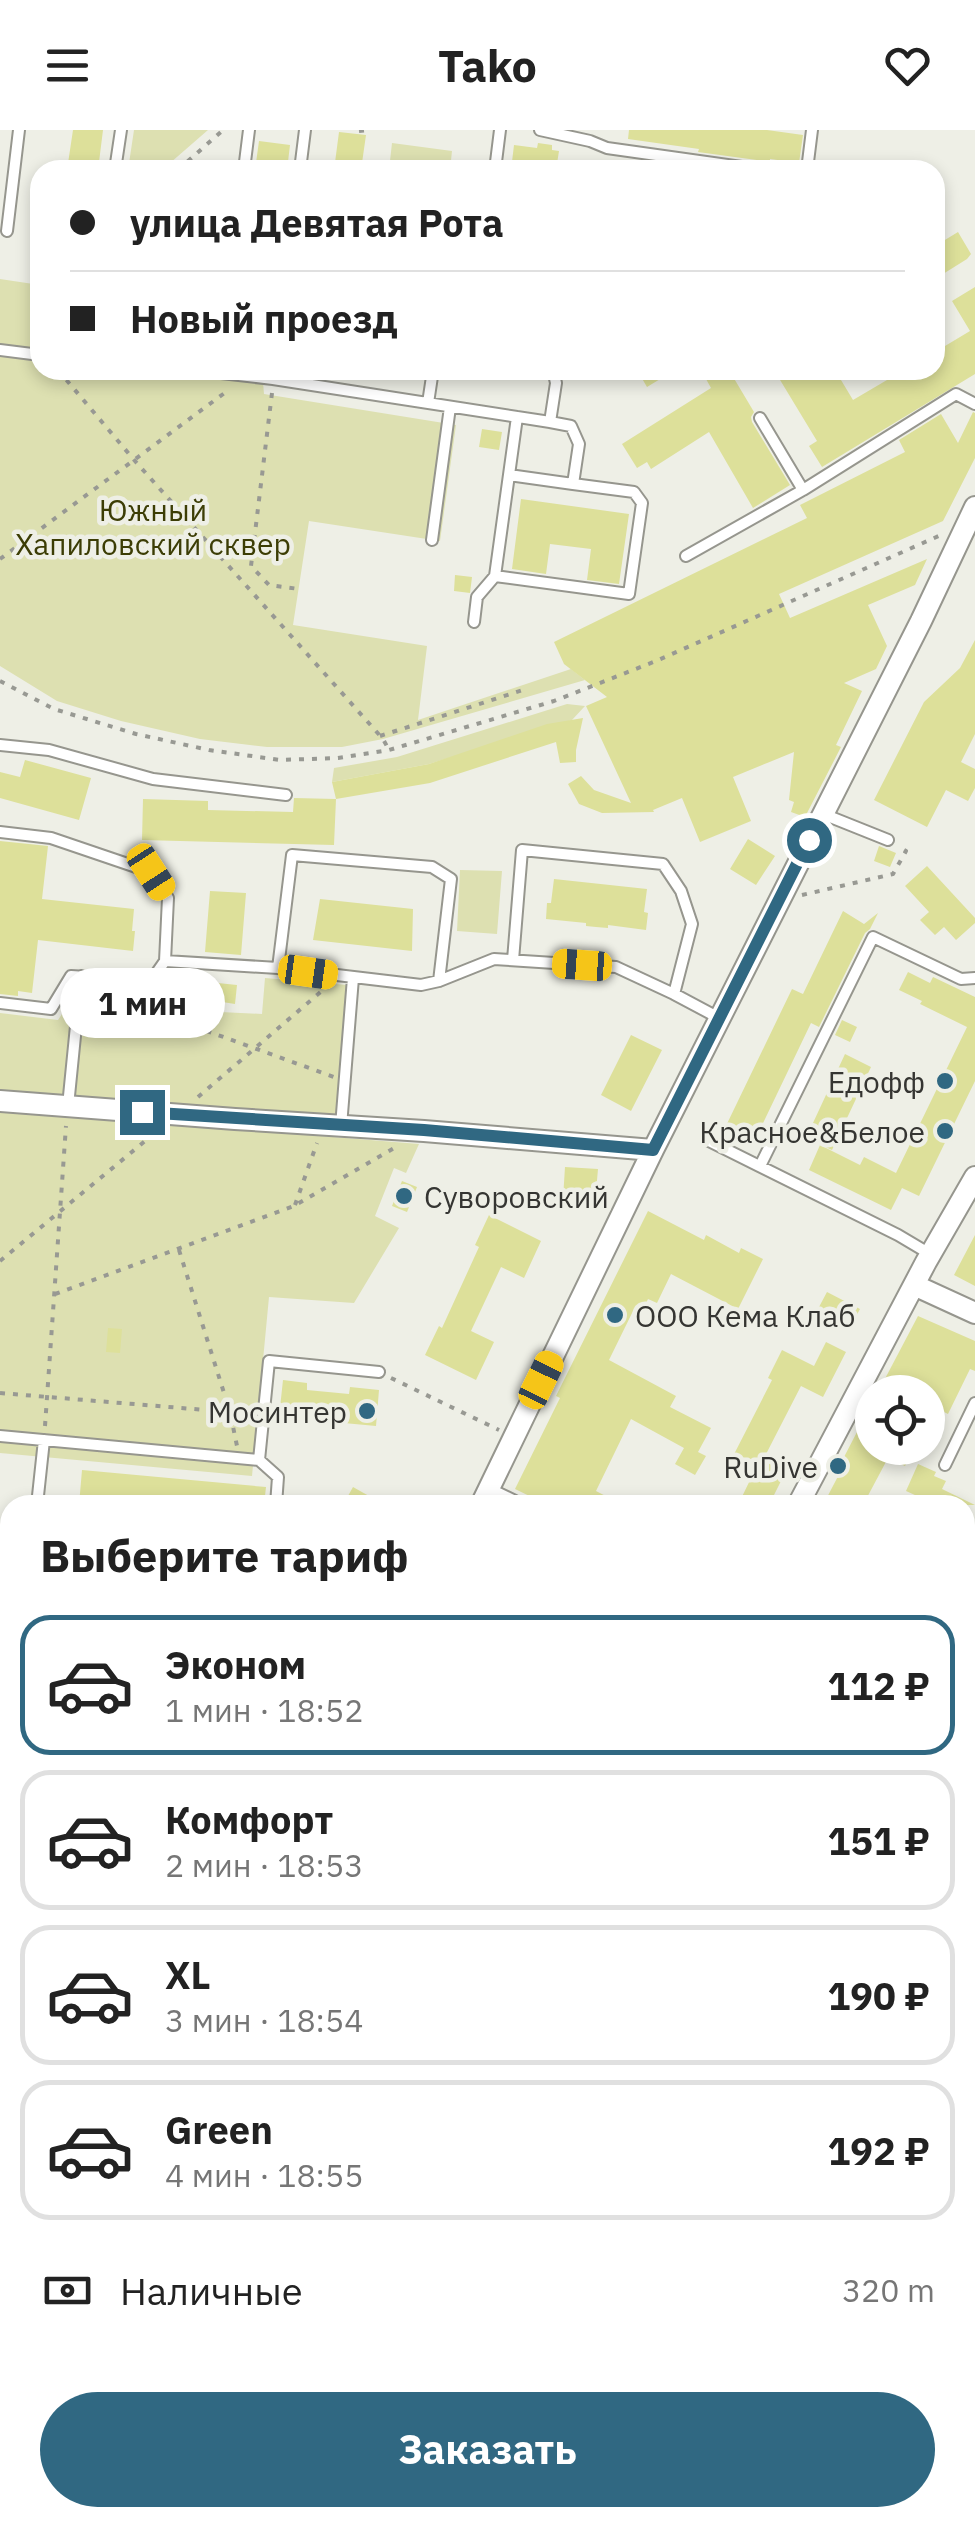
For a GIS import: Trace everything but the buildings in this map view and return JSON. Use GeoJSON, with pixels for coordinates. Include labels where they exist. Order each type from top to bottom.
{"type":"FeatureCollection","features":[{"type":"Feature","properties":{"kind":"street"},"geometry":{"type":"LineString","coordinates":[[486,1495],[653,1150],[971,515]]}},
{"type":"Feature","properties":{"kind":"street"},"geometry":{"type":"LineString","coordinates":[[0,1101],[653,1150]]}},
{"type":"Feature","properties":{"kind":"street"},"geometry":{"type":"LineString","coordinates":[[803,1495],[914,1284],[969,1201],[975,1177]]}},
{"type":"Feature","properties":{"kind":"street"},"geometry":{"type":"LineString","coordinates":[[914,1284],[975,1313]]}},
{"type":"Feature","properties":{"kind":"lane"},"geometry":{"type":"LineString","coordinates":[[6,231],[19,130]]}},
{"type":"Feature","properties":{"kind":"lane"},"geometry":{"type":"LineString","coordinates":[[116,160],[121,130]]}},
{"type":"Feature","properties":{"kind":"lane"},"geometry":{"type":"LineString","coordinates":[[245,160],[248,130]]}},
{"type":"Feature","properties":{"kind":"lane"},"geometry":{"type":"LineString","coordinates":[[301,160],[305,130]]}},
{"type":"Feature","properties":{"kind":"lane"},"geometry":{"type":"LineString","coordinates":[[496,160],[500,130]]}},
{"type":"Feature","properties":{"kind":"lane"},"geometry":{"type":"LineString","coordinates":[[540,130],[590,140],[608,148],[693,160]]}},
{"type":"Feature","properties":{"kind":"lane"},"geometry":{"type":"LineString","coordinates":[[808,160],[812,130]]}},
{"type":"Feature","properties":{"kind":"lane"},"geometry":{"type":"LineString","coordinates":[[0,350],[30,354]]}},
{"type":"Feature","properties":{"kind":"lane"},"geometry":{"type":"LineString","coordinates":[[306,380],[571,426],[578,444],[573,484]]}},
{"type":"Feature","properties":{"kind":"lane"},"geometry":{"type":"LineString","coordinates":[[428,403],[431,380]]}},
{"type":"Feature","properties":{"kind":"lane"},"geometry":{"type":"LineString","coordinates":[[550,422],[555,380]]}},
{"type":"Feature","properties":{"kind":"lane"},"geometry":{"type":"LineString","coordinates":[[686,556],[803,490],[956,394],[975,404]]}},
{"type":"Feature","properties":{"kind":"lane"},"geometry":{"type":"LineString","coordinates":[[432,540],[450,407]]}},
{"type":"Feature","properties":{"kind":"lane"},"geometry":{"type":"LineString","coordinates":[[474,622],[477,597],[495,576],[517,417]]}},
{"type":"Feature","properties":{"kind":"lane"},"geometry":{"type":"LineString","coordinates":[[760,418],[803,490]]}},
{"type":"Feature","properties":{"kind":"lane"},"geometry":{"type":"LineString","coordinates":[[495,576],[630,594],[642,503],[634,492],[509,476]]}},
{"type":"Feature","properties":{"kind":"lane"},"geometry":{"type":"LineString","coordinates":[[0,745],[49,750],[154,779],[286,795]]}},
{"type":"Feature","properties":{"kind":"lane"},"geometry":{"type":"LineString","coordinates":[[822,814],[888,840]]}},
{"type":"Feature","properties":{"kind":"lane"},"geometry":{"type":"LineString","coordinates":[[0,832],[52,838],[151,872],[168,898],[165,962],[150,981],[71,976],[51,1010],[0,1003]]}},
{"type":"Feature","properties":{"kind":"lane"},"geometry":{"type":"LineString","coordinates":[[513,960],[522,850],[663,864],[681,891],[692,924],[674,994]]}},
{"type":"Feature","properties":{"kind":"lane"},"geometry":{"type":"LineString","coordinates":[[278,968],[292,855],[309,856],[432,867],[450,879],[439,981]]}},
{"type":"Feature","properties":{"kind":"lane"},"geometry":{"type":"LineString","coordinates":[[760,1166],[873,937],[961,979],[975,978]]}},
{"type":"Feature","properties":{"kind":"lane"},"geometry":{"type":"LineString","coordinates":[[165,962],[278,968],[421,985],[494,959],[616,967],[719,1018]]}},
{"type":"Feature","properties":{"kind":"lane"},"geometry":{"type":"LineString","coordinates":[[68,1106],[81,976]]}},
{"type":"Feature","properties":{"kind":"lane"},"geometry":{"type":"LineString","coordinates":[[332,1125],[345,1081],[353,978]]}},
{"type":"Feature","properties":{"kind":"lane"},"geometry":{"type":"LineString","coordinates":[[709,1141],[931,1254]]}},
{"type":"Feature","properties":{"kind":"lane"},"geometry":{"type":"LineString","coordinates":[[259,1460],[269,1361],[379,1372]]}},
{"type":"Feature","properties":{"kind":"lane"},"geometry":{"type":"LineString","coordinates":[[945,1465],[975,1403]]}},
{"type":"Feature","properties":{"kind":"lane"},"geometry":{"type":"LineString","coordinates":[[0,1436],[259,1460],[278,1478],[277,1495]]}},
{"type":"Feature","properties":{"kind":"lane"},"geometry":{"type":"LineString","coordinates":[[37,1495],[44,1440]]}},
{"type":"Feature","properties":{"kind":"path"},"geometry":{"type":"LineString","coordinates":[[189,160],[223,130]]}},
{"type":"Feature","properties":{"kind":"path"},"geometry":{"type":"LineString","coordinates":[[359,131],[368,130]]}},
{"type":"Feature","properties":{"kind":"path"},"geometry":{"type":"LineString","coordinates":[[66,380],[389,750]]}},
{"type":"Feature","properties":{"kind":"path"},"geometry":{"type":"LineString","coordinates":[[0,558],[241,380]]}},
{"type":"Feature","properties":{"kind":"path"},"geometry":{"type":"LineString","coordinates":[[271,405],[251,566],[270,585],[299,589]]}},
{"type":"Feature","properties":{"kind":"path"},"geometry":{"type":"LineString","coordinates":[[0,681],[54,708],[136,734],[209,750],[280,760],[338,758],[389,750],[554,701],[640,668],[971,515]]}},
{"type":"Feature","properties":{"kind":"path"},"geometry":{"type":"LineString","coordinates":[[380,736],[526,689]]}},
{"type":"Feature","properties":{"kind":"path"},"geometry":{"type":"LineString","coordinates":[[802,895],[893,874],[906,850]]}},
{"type":"Feature","properties":{"kind":"path"},"geometry":{"type":"LineString","coordinates":[[150,981],[171,1018],[345,1081]]}},
{"type":"Feature","properties":{"kind":"path"},"geometry":{"type":"LineString","coordinates":[[44,1440],[68,1106]]}},
{"type":"Feature","properties":{"kind":"path"},"geometry":{"type":"LineString","coordinates":[[294,1206],[332,1125]]}},
{"type":"Feature","properties":{"kind":"path"},"geometry":{"type":"LineString","coordinates":[[55,1294],[294,1206],[424,1130]]}},
{"type":"Feature","properties":{"kind":"path"},"geometry":{"type":"LineString","coordinates":[[179,1248],[230,1412],[240,1458]]}},
{"type":"Feature","properties":{"kind":"path"},"geometry":{"type":"LineString","coordinates":[[379,1372],[499,1430]]}},
{"type":"Feature","properties":{"kind":"path"},"geometry":{"type":"LineString","coordinates":[[0,1393],[230,1412]]}},
{"type":"Feature","properties":{"kind":"green space"},"geometry":{"type":"Polygon","coordinates":[[[134,130],[208,130],[174,160],[130,160],[134,130]]]}},
{"type":"Feature","properties":{"kind":"green space"},"geometry":{"type":"Polygon","coordinates":[[[392,143],[452,151],[451,160],[390,160],[392,143]]]}},
{"type":"Feature","properties":{"kind":"green space","name":"Южный Хапиловский сквер"},"geometry":{"type":"Polygon","coordinates":[[[0,279],[30,284],[30,380],[263,380],[264,394],[456,425],[440,541],[309,521],[293,625],[427,646],[418,720],[571,669],[585,680],[383,739],[342,747],[267,747],[200,739],[121,721],[57,701],[0,666],[0,279]]]}},
{"type":"Feature","properties":{"kind":"green space"},"geometry":{"type":"Polygon","coordinates":[[[567,704],[585,706],[572,720],[429,764],[332,782],[334,768],[397,757],[567,704]]]}},
{"type":"Feature","properties":{"kind":"green space"},"geometry":{"type":"Polygon","coordinates":[[[460,870],[502,871],[497,934],[457,931],[460,870]]]}},
{"type":"Feature","properties":{"kind":"green space"},"geometry":{"type":"Polygon","coordinates":[[[177,972],[202,972],[200,1011],[262,1014],[265,978],[347,985],[336,1114],[0,1093],[0,1013],[58,1020],[80,987],[154,990],[177,972]]]}},
{"type":"Feature","properties":{"kind":"green space"},"geometry":{"type":"Polygon","coordinates":[[[0,1110],[419,1144],[406,1173],[394,1168],[375,1216],[399,1228],[354,1303],[269,1297],[252,1476],[0,1453],[0,1110]]]}},
{"type":"Feature","properties":{"kind":"place","name":"Едофф"},"geometry":{"type":"Point","coordinates":[945,1081]}},
{"type":"Feature","properties":{"kind":"place","name":"Красное&Белое"},"geometry":{"type":"Point","coordinates":[945,1131]}},
{"type":"Feature","properties":{"kind":"place","name":"Суворовский"},"geometry":{"type":"Point","coordinates":[404,1196]}},
{"type":"Feature","properties":{"kind":"place","name":"ООО Кема Клаб"},"geometry":{"type":"Point","coordinates":[615,1315]}},
{"type":"Feature","properties":{"kind":"place","name":"Мосинтер"},"geometry":{"type":"Point","coordinates":[367,1411]}},
{"type":"Feature","properties":{"kind":"place","name":"RuDive"},"geometry":{"type":"Point","coordinates":[838,1466]}},
{"type":"Feature","properties":{"kind":"route"},"geometry":{"type":"LineString","coordinates":[[142,1112],[653,1150],[809,840]]}}]}
